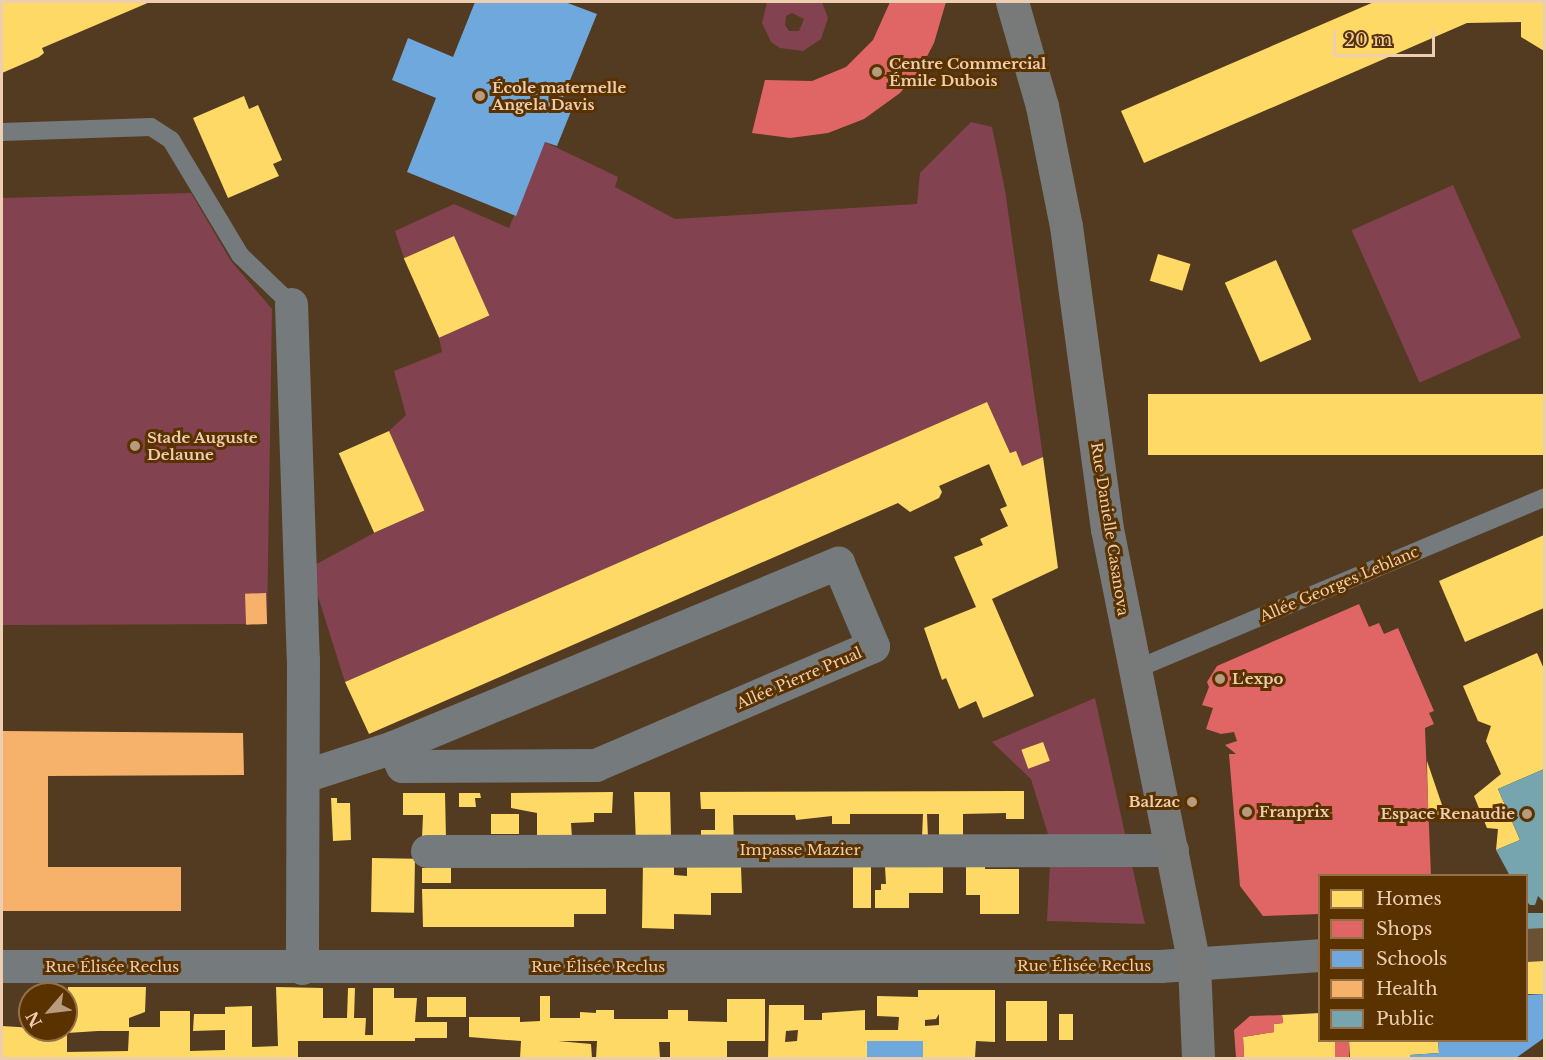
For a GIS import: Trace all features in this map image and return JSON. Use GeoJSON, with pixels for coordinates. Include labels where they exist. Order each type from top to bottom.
{"type":"FeatureCollection","features":[{"type":"Feature","properties":{"kind":"main road","name":"Rue Danielle Casanova"},"geometry":{"type":"LineString","coordinates":[[1012,2],[1042,106],[1066,226],[1107,529],[1194,965],[1198,1059]]}},
{"type":"Feature","properties":{"kind":"street"},"geometry":{"type":"LineString","coordinates":[[291,304],[304,776],[302,968]]}},
{"type":"Feature","properties":{"kind":"street","name":"Allée Pierre Prual"},"geometry":{"type":"LineString","coordinates":[[304,776],[393,747],[838,563],[873,646],[597,765],[402,766],[393,747]]}},
{"type":"Feature","properties":{"kind":"street","name":"Impasse Mazier"},"geometry":{"type":"LineString","coordinates":[[427,851],[1172,850]]}},
{"type":"Feature","properties":{"kind":"street","name":"Rue Élisée Reclus"},"geometry":{"type":"LineString","coordinates":[[2,966],[302,968],[1194,965],[1318,955]]}},
{"type":"Feature","properties":{"kind":"lane"},"geometry":{"type":"LineString","coordinates":[[2,132],[151,127],[171,141],[240,255],[291,304]]}},
{"type":"Feature","properties":{"kind":"lane","name":"Allée Georges Leblanc"},"geometry":{"type":"LineString","coordinates":[[1134,670],[1545,498]]}},
{"type":"Feature","properties":{"kind":"shaded area"},"geometry":{"type":"Polygon","coordinates":[[[767,2],[822,2],[828,18],[821,39],[803,51],[780,48],[771,42],[762,23],[767,2]],[[792,13],[786,16],[785,25],[789,31],[799,31],[804,19],[792,13]]]}},
{"type":"Feature","properties":{"kind":"shaded area"},"geometry":{"type":"Polygon","coordinates":[[[971,122],[992,127],[1005,190],[1043,457],[1022,466],[1016,452],[1010,453],[987,403],[345,682],[309,568],[374,533],[424,511],[389,431],[406,415],[394,371],[442,352],[439,338],[489,316],[454,236],[404,258],[395,231],[454,204],[509,228],[545,142],[618,177],[615,187],[675,219],[917,204],[920,173],[971,122]]]}},
{"type":"Feature","properties":{"kind":"shaded area"},"geometry":{"type":"Polygon","coordinates":[[[1453,185],[1521,338],[1420,383],[1352,230],[1453,185]]]}},
{"type":"Feature","properties":{"kind":"shaded area","name":"Stade Auguste Delaune"},"geometry":{"type":"Polygon","coordinates":[[[191,193],[231,261],[272,309],[267,624],[2,625],[2,198],[191,193]]]}},
{"type":"Feature","properties":{"kind":"shaded area"},"geometry":{"type":"Polygon","coordinates":[[[1095,698],[1145,924],[1047,921],[1051,844],[1031,779],[992,742],[1095,698]]]}},
{"type":"Feature","properties":{"kind":"building: Homes"},"geometry":{"type":"Polygon","coordinates":[[[2,2],[150,2],[42,48],[44,53],[39,57],[2,73],[2,2]]]}},
{"type":"Feature","properties":{"kind":"building: Homes"},"geometry":{"type":"Polygon","coordinates":[[[1374,2],[1544,2],[1544,51],[1521,37],[1521,22],[1467,23],[1144,163],[1121,111],[1374,2]]]}},
{"type":"Feature","properties":{"kind":"building: Homes"},"geometry":{"type":"Polygon","coordinates":[[[244,96],[249,109],[258,105],[282,160],[273,164],[279,176],[228,198],[193,118],[244,96]]]}},
{"type":"Feature","properties":{"kind":"building: Homes"},"geometry":{"type":"Polygon","coordinates":[[[454,236],[489,315],[439,338],[404,258],[454,236]]]}},
{"type":"Feature","properties":{"kind":"building: Homes"},"geometry":{"type":"Polygon","coordinates":[[[1158,254],[1191,264],[1182,291],[1150,281],[1158,254]]]}},
{"type":"Feature","properties":{"kind":"building: Homes"},"geometry":{"type":"Polygon","coordinates":[[[1276,260],[1311,339],[1260,362],[1225,283],[1276,260]]]}},
{"type":"Feature","properties":{"kind":"building: Homes"},"geometry":{"type":"Polygon","coordinates":[[[1148,394],[1544,394],[1544,455],[1148,455],[1148,394]]]}},
{"type":"Feature","properties":{"kind":"building: Homes"},"geometry":{"type":"Polygon","coordinates":[[[987,402],[1010,453],[1016,451],[1022,466],[1043,457],[1058,568],[992,599],[1034,696],[983,718],[976,701],[959,709],[946,678],[942,680],[924,628],[976,607],[954,557],[983,545],[980,539],[1008,526],[1000,509],[1007,506],[989,464],[939,486],[942,492],[939,498],[910,512],[898,503],[369,734],[345,682],[987,402]]]}},
{"type":"Feature","properties":{"kind":"building: Homes"},"geometry":{"type":"Polygon","coordinates":[[[389,431],[424,510],[374,533],[339,453],[389,431]]]}},
{"type":"Feature","properties":{"kind":"building: Homes"},"geometry":{"type":"Polygon","coordinates":[[[1544,535],[1544,608],[1465,642],[1439,581],[1544,535]]]}},
{"type":"Feature","properties":{"kind":"building: Homes"},"geometry":{"type":"Polygon","coordinates":[[[1537,653],[1544,669],[1544,769],[1498,789],[1520,840],[1496,850],[1498,829],[1487,828],[1474,796],[1501,774],[1486,741],[1491,726],[1478,721],[1463,686],[1537,653]]]}},
{"type":"Feature","properties":{"kind":"building: Homes"},"geometry":{"type":"Polygon","coordinates":[[[1043,742],[1050,761],[1028,769],[1021,750],[1043,742]]]}},
{"type":"Feature","properties":{"kind":"building: Homes"},"geometry":{"type":"Polygon","coordinates":[[[1427,761],[1442,805],[1440,815],[1428,815],[1427,761]]]}},
{"type":"Feature","properties":{"kind":"building: Homes"},"geometry":{"type":"Polygon","coordinates":[[[1024,791],[1024,819],[1006,819],[1006,813],[963,814],[963,838],[939,838],[939,814],[927,814],[928,837],[922,837],[923,814],[850,814],[850,824],[832,824],[832,816],[796,820],[795,815],[733,815],[734,846],[701,845],[701,830],[715,830],[715,809],[701,809],[700,792],[1024,791]]]}},
{"type":"Feature","properties":{"kind":"building: Homes"},"geometry":{"type":"Polygon","coordinates":[[[613,792],[612,813],[594,813],[594,822],[571,823],[572,838],[537,837],[537,813],[511,808],[511,793],[613,792]]]}},
{"type":"Feature","properties":{"kind":"building: Homes"},"geometry":{"type":"Polygon","coordinates":[[[634,792],[670,792],[671,836],[636,845],[634,792]]]}},
{"type":"Feature","properties":{"kind":"building: Homes"},"geometry":{"type":"Polygon","coordinates":[[[403,793],[445,793],[446,838],[422,838],[423,815],[403,815],[403,793]]]}},
{"type":"Feature","properties":{"kind":"building: Homes"},"geometry":{"type":"Polygon","coordinates":[[[459,793],[480,793],[481,798],[475,798],[476,807],[459,807],[459,793]]]}},
{"type":"Feature","properties":{"kind":"building: Homes"},"geometry":{"type":"Polygon","coordinates":[[[331,798],[337,798],[337,803],[350,803],[351,840],[333,841],[331,798]]]}},
{"type":"Feature","properties":{"kind":"building: Homes"},"geometry":{"type":"Polygon","coordinates":[[[491,814],[519,814],[519,834],[491,834],[491,814]]]}},
{"type":"Feature","properties":{"kind":"building: Homes"},"geometry":{"type":"Polygon","coordinates":[[[372,858],[415,859],[414,913],[371,912],[372,858]]]}},
{"type":"Feature","properties":{"kind":"building: Homes"},"geometry":{"type":"Polygon","coordinates":[[[985,860],[985,869],[1019,869],[1019,914],[980,914],[980,895],[966,895],[966,861],[985,860]]]}},
{"type":"Feature","properties":{"kind":"building: Homes"},"geometry":{"type":"Polygon","coordinates":[[[643,861],[674,861],[674,875],[687,876],[687,866],[741,867],[742,893],[711,893],[711,915],[674,914],[674,929],[642,928],[643,861]]]}},
{"type":"Feature","properties":{"kind":"building: Homes"},"geometry":{"type":"Polygon","coordinates":[[[853,861],[871,861],[871,908],[853,908],[853,861]]]}},
{"type":"Feature","properties":{"kind":"building: Homes"},"geometry":{"type":"Polygon","coordinates":[[[943,866],[943,893],[909,893],[909,908],[875,908],[875,890],[881,890],[881,884],[886,884],[885,867],[943,866]]]}},
{"type":"Feature","properties":{"kind":"building: Homes"},"geometry":{"type":"Polygon","coordinates":[[[422,868],[451,868],[451,883],[422,883],[422,868]]]}},
{"type":"Feature","properties":{"kind":"building: Homes"},"geometry":{"type":"Polygon","coordinates":[[[422,889],[606,889],[606,914],[574,914],[574,927],[423,927],[422,889]]]}},
{"type":"Feature","properties":{"kind":"building: Homes"},"geometry":{"type":"Polygon","coordinates":[[[1528,954],[1544,954],[1544,994],[1528,994],[1528,954]]]}},
{"type":"Feature","properties":{"kind":"building: Homes"},"geometry":{"type":"Polygon","coordinates":[[[78,987],[146,987],[145,1012],[129,1018],[129,1027],[160,1027],[160,1011],[190,1011],[190,1051],[225,1050],[225,1030],[193,1031],[194,1014],[225,1014],[225,1007],[252,1006],[252,1047],[278,1046],[276,987],[323,988],[323,1018],[347,1018],[348,988],[355,988],[354,1018],[366,1018],[365,1035],[373,1035],[373,988],[394,988],[394,998],[417,998],[415,1022],[447,1022],[447,1038],[415,1038],[415,1041],[298,1041],[298,1058],[2,1058],[2,1026],[18,1027],[18,1042],[67,1042],[67,1052],[128,1051],[129,1031],[78,1032],[78,987]]]}},
{"type":"Feature","properties":{"kind":"building: Homes"},"geometry":{"type":"Polygon","coordinates":[[[918,990],[995,990],[995,1042],[976,1041],[975,1058],[923,1058],[923,1041],[867,1041],[867,1058],[768,1058],[769,1005],[804,1005],[804,1020],[822,1020],[822,1013],[865,1010],[865,1030],[898,1030],[899,1017],[877,1016],[877,996],[918,997],[918,990]],[[939,1014],[936,1019],[925,1020],[925,1026],[939,1025],[939,1014]],[[798,1030],[786,1031],[785,1042],[797,1041],[798,1030]]]}},
{"type":"Feature","properties":{"kind":"building: Homes"},"geometry":{"type":"Polygon","coordinates":[[[540,996],[550,996],[550,1018],[580,1018],[580,1012],[596,1013],[596,1010],[614,1010],[614,1019],[668,1019],[668,1010],[688,1010],[688,1021],[727,1022],[727,999],[765,999],[765,1041],[727,1041],[727,1058],[670,1058],[670,1042],[659,1042],[660,1058],[596,1058],[597,1041],[558,1041],[591,1044],[592,1058],[520,1058],[521,1041],[469,1037],[469,1017],[520,1017],[520,1022],[540,1021],[540,996]]]}},
{"type":"Feature","properties":{"kind":"building: Homes"},"geometry":{"type":"Polygon","coordinates":[[[427,997],[466,997],[466,1017],[427,1017],[427,997]]]}},
{"type":"Feature","properties":{"kind":"building: Homes"},"geometry":{"type":"Polygon","coordinates":[[[1006,1001],[1047,1001],[1047,1041],[1006,1041],[1006,1001]]]}},
{"type":"Feature","properties":{"kind":"building: Homes"},"geometry":{"type":"Polygon","coordinates":[[[1318,1013],[1318,1042],[1335,1042],[1336,1058],[1244,1058],[1243,1037],[1274,1032],[1274,1024],[1283,1023],[1282,1015],[1318,1013]]]}},
{"type":"Feature","properties":{"kind":"building: Homes"},"geometry":{"type":"Polygon","coordinates":[[[1059,1014],[1073,1014],[1073,1040],[1059,1040],[1059,1014]]]}},
{"type":"Feature","properties":{"kind":"building: Homes"},"geometry":{"type":"Polygon","coordinates":[[[1349,1042],[1438,1042],[1439,1053],[1410,1055],[1410,1058],[1350,1058],[1349,1042]]]}},
{"type":"Feature","properties":{"kind":"building: Shops","name":"Centre Commercial Émile Dubois"},"geometry":{"type":"Polygon","coordinates":[[[890,2],[946,2],[934,43],[921,68],[900,93],[864,119],[828,133],[790,138],[752,133],[765,80],[812,81],[846,67],[873,40],[890,2]]]}},
{"type":"Feature","properties":{"kind":"building: Shops"},"geometry":{"type":"Polygon","coordinates":[[[1359,604],[1369,627],[1379,623],[1384,634],[1398,628],[1434,711],[1429,713],[1434,724],[1425,728],[1431,874],[1318,874],[1318,914],[1263,916],[1240,886],[1229,754],[1236,754],[1225,745],[1237,741],[1234,732],[1221,734],[1206,729],[1213,708],[1202,705],[1209,687],[1207,682],[1217,666],[1359,604]]]}},
{"type":"Feature","properties":{"kind":"building: Shops"},"geometry":{"type":"Polygon","coordinates":[[[1282,1015],[1283,1023],[1274,1024],[1274,1032],[1243,1037],[1244,1058],[1236,1058],[1234,1030],[1250,1016],[1282,1015]]]}},
{"type":"Feature","properties":{"kind":"building: Shops"},"geometry":{"type":"Polygon","coordinates":[[[1335,1042],[1349,1042],[1349,1058],[1335,1058],[1335,1042]]]}},
{"type":"Feature","properties":{"kind":"building: Schools"},"geometry":{"type":"Polygon","coordinates":[[[475,2],[565,2],[597,14],[562,100],[574,104],[557,146],[545,142],[516,216],[407,172],[436,98],[392,80],[408,38],[453,57],[475,2]]]}},
{"type":"Feature","properties":{"kind":"building: Schools"},"geometry":{"type":"Polygon","coordinates":[[[1544,994],[1544,1038],[1516,1058],[1410,1058],[1410,1055],[1439,1053],[1438,1042],[1528,1042],[1528,995],[1544,994]]]}},
{"type":"Feature","properties":{"kind":"building: Schools"},"geometry":{"type":"Polygon","coordinates":[[[867,1041],[923,1041],[923,1058],[867,1058],[867,1041]]]}},
{"type":"Feature","properties":{"kind":"building: Health"},"geometry":{"type":"Polygon","coordinates":[[[266,593],[267,624],[246,625],[245,594],[266,593]]]}},
{"type":"Feature","properties":{"kind":"building: Health"},"geometry":{"type":"Polygon","coordinates":[[[2,731],[243,733],[244,775],[48,776],[48,867],[181,867],[181,911],[2,911],[2,731]]]}},
{"type":"Feature","properties":{"kind":"building: Public","name":"Espace Renaudie"},"geometry":{"type":"Polygon","coordinates":[[[1544,769],[1544,902],[1538,896],[1535,905],[1528,903],[1528,874],[1509,874],[1496,850],[1520,840],[1498,789],[1544,769]]]}},
{"type":"Feature","properties":{"kind":"building: Public"},"geometry":{"type":"Polygon","coordinates":[[[1528,913],[1544,913],[1544,954],[1528,954],[1528,913]]]}},
{"type":"Feature","properties":{"kind":"tunnel"},"geometry":{"type":"LineString","coordinates":[[1528,945],[1544,944]]}},
{"type":"Feature","properties":{"kind":"place","name":"Centre Commercial Émile Dubois"},"geometry":{"type":"Point","coordinates":[877,72]}},
{"type":"Feature","properties":{"kind":"place","name":"École maternelle Angela Davis"},"geometry":{"type":"Point","coordinates":[480,96]}},
{"type":"Feature","properties":{"kind":"place","name":"Stade Auguste Delaune"},"geometry":{"type":"Point","coordinates":[135,446]}},
{"type":"Feature","properties":{"kind":"place","name":"L'expo"},"geometry":{"type":"Point","coordinates":[1220,679]}},
{"type":"Feature","properties":{"kind":"place","name":"Balzac"},"geometry":{"type":"Point","coordinates":[1192,802]}},
{"type":"Feature","properties":{"kind":"place","name":"Franprix"},"geometry":{"type":"Point","coordinates":[1247,812]}},
{"type":"Feature","properties":{"kind":"place","name":"Espace Renaudie"},"geometry":{"type":"Point","coordinates":[1527,814]}}]}
